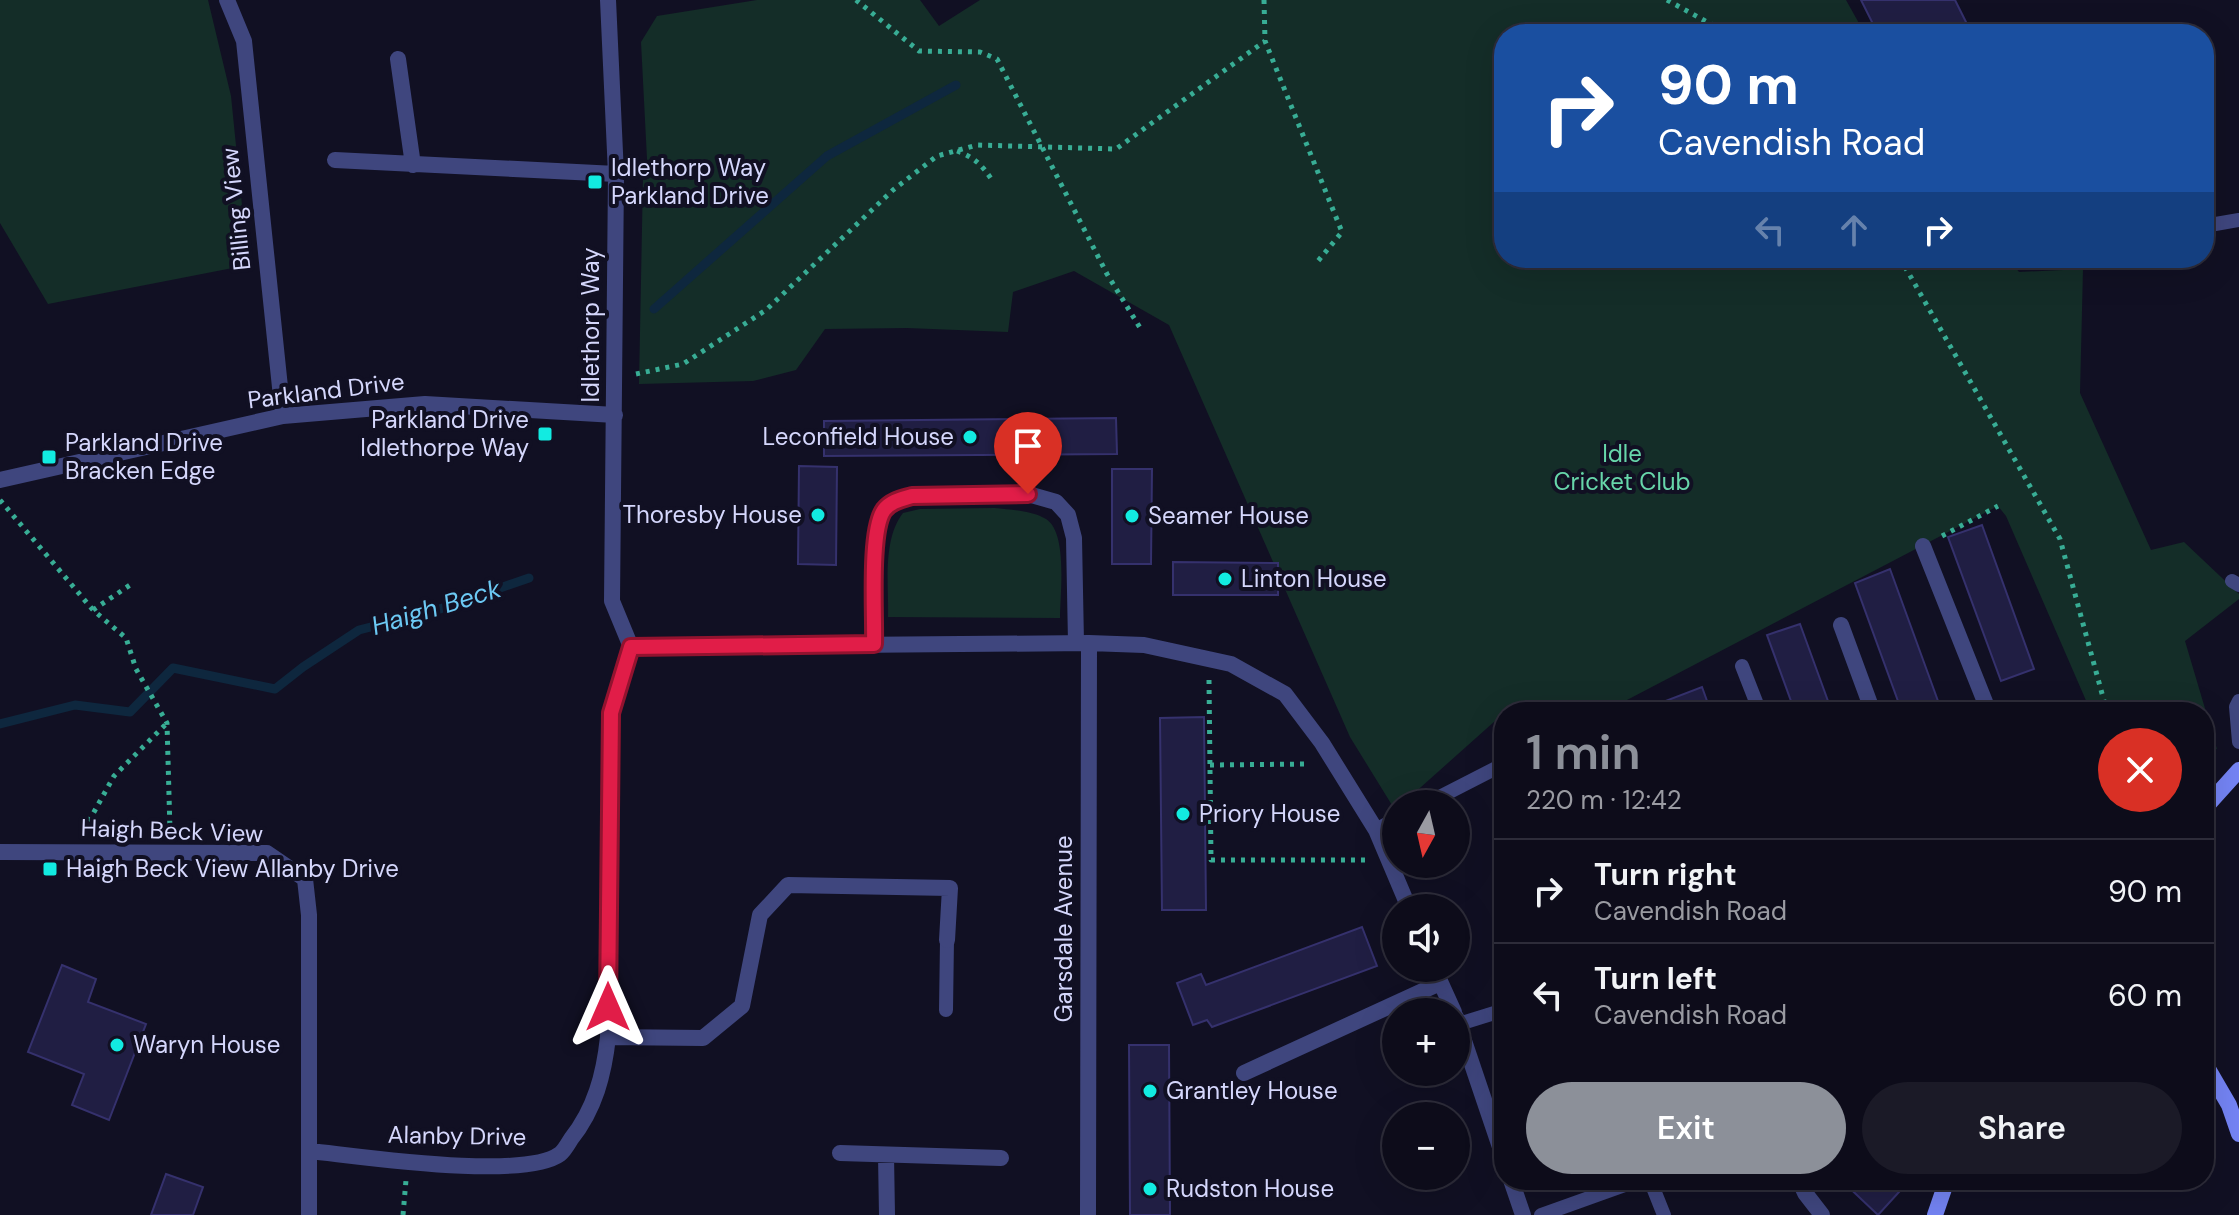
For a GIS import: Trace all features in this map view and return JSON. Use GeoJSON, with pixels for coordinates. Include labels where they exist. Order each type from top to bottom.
{"type":"FeatureCollection","features":[{"type":"Feature","properties":{"kind":"street","name":"Billing View"},"geometry":{"type":"LineString","coordinates":[[227,0],[244,41],[283,416]]}},
{"type":"Feature","properties":{"kind":"street","name":"Idlethorp Way"},"geometry":{"type":"LineString","coordinates":[[608,0],[616,174],[612,601],[631,647]]}},
{"type":"Feature","properties":{"kind":"street"},"geometry":{"type":"LineString","coordinates":[[398,59],[413,165]]}},
{"type":"Feature","properties":{"kind":"street"},"geometry":{"type":"LineString","coordinates":[[335,160],[616,174]]}},
{"type":"Feature","properties":{"kind":"street","name":"Parkland Drive"},"geometry":{"type":"LineString","coordinates":[[0,480],[283,416],[425,404],[615,415]]}},
{"type":"Feature","properties":{"kind":"street","name":"Garsdale Avenue"},"geometry":{"type":"LineString","coordinates":[[874,644],[875,544],[883,512],[894,502],[912,496],[1028,494],[1056,502],[1068,515],[1074,538],[1083,643],[1088,1215]]}},
{"type":"Feature","properties":{"kind":"street"},"geometry":{"type":"LineString","coordinates":[[1923,546],[1985,702]]}},
{"type":"Feature","properties":{"kind":"street"},"geometry":{"type":"LineString","coordinates":[[1841,625],[1869,702]]}},
{"type":"Feature","properties":{"kind":"street"},"geometry":{"type":"LineString","coordinates":[[631,647],[1083,643],[1144,645],[1231,664],[1285,694],[1335,764],[1382,845]]}},
{"type":"Feature","properties":{"kind":"street","name":"Alanby Drive"},"geometry":{"type":"LineString","coordinates":[[310,1151],[407,1162],[526,1166],[559,1154],[586,1122],[604,1073],[608,1037],[611,713],[631,647]]}},
{"type":"Feature","properties":{"kind":"street"},"geometry":{"type":"LineString","coordinates":[[2214,798],[2239,770]]}},
{"type":"Feature","properties":{"kind":"street","name":"Haigh Beck View"},"geometry":{"type":"LineString","coordinates":[[0,852],[267,853],[305,879],[309,915],[310,1151]]}},
{"type":"Feature","properties":{"kind":"street"},"geometry":{"type":"LineString","coordinates":[[608,1037],[703,1038],[742,1006],[760,915],[788,885],[950,888],[947,940]]}},
{"type":"Feature","properties":{"kind":"street"},"geometry":{"type":"LineString","coordinates":[[1244,1073],[1425,982]]}},
{"type":"Feature","properties":{"kind":"street"},"geometry":{"type":"LineString","coordinates":[[1470,1059],[1494,1130]]}},
{"type":"Feature","properties":{"kind":"street"},"geometry":{"type":"LineString","coordinates":[[2214,1076],[2234,1103],[2239,1134]]}},
{"type":"Feature","properties":{"kind":"street"},"geometry":{"type":"LineString","coordinates":[[309,1215],[310,1151]]}},
{"type":"Feature","properties":{"kind":"street"},"geometry":{"type":"LineString","coordinates":[[840,1153],[1001,1158]]}},
{"type":"Feature","properties":{"kind":"street"},"geometry":{"type":"LineString","coordinates":[[886,1155],[887,1215]]}},
{"type":"Feature","properties":{"kind":"street"},"geometry":{"type":"LineString","coordinates":[[1514,1190],[1523,1215]]}},
{"type":"Feature","properties":{"kind":"street"},"geometry":{"type":"LineString","coordinates":[[1804,1190],[1822,1215]]}},
{"type":"Feature","properties":{"kind":"street"},"geometry":{"type":"LineString","coordinates":[[1935,1215],[1942,1190]]}},
{"type":"Feature","properties":{"kind":"lane"},"geometry":{"type":"LineString","coordinates":[[2214,224],[2239,220]]}},
{"type":"Feature","properties":{"kind":"lane"},"geometry":{"type":"LineString","coordinates":[[1742,666],[1756,702]]}},
{"type":"Feature","properties":{"kind":"lane"},"geometry":{"type":"LineString","coordinates":[[2239,701],[2236,707],[2239,742]]}},
{"type":"Feature","properties":{"kind":"lane"},"geometry":{"type":"LineString","coordinates":[[1453,790],[1494,769]]}},
{"type":"Feature","properties":{"kind":"lane"},"geometry":{"type":"LineString","coordinates":[[1376,830],[1382,827]]}},
{"type":"Feature","properties":{"kind":"lane"},"geometry":{"type":"LineString","coordinates":[[946,1010],[947,940]]}},
{"type":"Feature","properties":{"kind":"lane"},"geometry":{"type":"LineString","coordinates":[[1470,1016],[1494,1012]]}},
{"type":"Feature","properties":{"kind":"lane"},"geometry":{"type":"LineString","coordinates":[[1541,1215],[1611,1190]]}},
{"type":"Feature","properties":{"kind":"lane"},"geometry":{"type":"LineString","coordinates":[[1654,1190],[1664,1215]]}},
{"type":"Feature","properties":{"kind":"path"},"geometry":{"type":"LineString","coordinates":[[856,0],[919,51],[980,52],[997,59],[1039,147],[1107,274],[1142,331]]}},
{"type":"Feature","properties":{"kind":"path"},"geometry":{"type":"LineString","coordinates":[[1264,0],[1265,41],[1342,232],[1318,261]]}},
{"type":"Feature","properties":{"kind":"path"},"geometry":{"type":"LineString","coordinates":[[1667,0],[1711,24]]}},
{"type":"Feature","properties":{"kind":"path"},"geometry":{"type":"LineString","coordinates":[[615,378],[683,364],[766,310],[893,190],[937,156],[977,145],[1116,149],[1265,41]]}},
{"type":"Feature","properties":{"kind":"path"},"geometry":{"type":"LineString","coordinates":[[956,150],[972,156],[992,180]]}},
{"type":"Feature","properties":{"kind":"path"},"geometry":{"type":"LineString","coordinates":[[1906,268],[2060,539],[2104,702]]}},
{"type":"Feature","properties":{"kind":"path"},"geometry":{"type":"LineString","coordinates":[[0,499],[93,610],[126,638],[136,669],[167,723],[171,776],[170,852]]}},
{"type":"Feature","properties":{"kind":"path"},"geometry":{"type":"LineString","coordinates":[[1923,546],[1998,506]]}},
{"type":"Feature","properties":{"kind":"path"},"geometry":{"type":"LineString","coordinates":[[93,610],[130,585]]}},
{"type":"Feature","properties":{"kind":"path"},"geometry":{"type":"LineString","coordinates":[[1208,659],[1211,860],[1382,860]]}},
{"type":"Feature","properties":{"kind":"path"},"geometry":{"type":"LineString","coordinates":[[72,852],[114,776],[167,723]]}},
{"type":"Feature","properties":{"kind":"path"},"geometry":{"type":"LineString","coordinates":[[1210,765],[1335,764]]}},
{"type":"Feature","properties":{"kind":"path"},"geometry":{"type":"LineString","coordinates":[[403,1215],[407,1162]]}},
{"type":"Feature","properties":{"kind":"green space"},"geometry":{"type":"Polygon","coordinates":[[[0,0],[208,0],[231,96],[248,265],[48,304],[0,223],[0,0]]]}},
{"type":"Feature","properties":{"kind":"green space","name":"Idle Cricket Club"},"geometry":{"type":"Polygon","coordinates":[[[757,0],[920,0],[939,26],[980,0],[1846,0],[1859,24],[1494,24],[1494,268],[2016,268],[2019,272],[2083,269],[2080,393],[2151,550],[2184,542],[2239,594],[2239,599],[2185,641],[2203,702],[2087,702],[2006,516],[1998,506],[1623,702],[1494,702],[1494,722],[1418,790],[1383,790],[1350,737],[1169,325],[1074,271],[1013,292],[1008,332],[825,329],[796,370],[753,381],[639,384],[643,176],[647,159],[641,42],[657,16],[757,0]]]}},
{"type":"Feature","properties":{"kind":"green space"},"geometry":{"type":"Polygon","coordinates":[[[995,508],[1034,514],[1053,526],[1060,550],[1060,618],[888,617],[889,549],[896,524],[903,513],[920,509],[995,508]]]}},
{"type":"Feature","properties":{"kind":"building"},"geometry":{"type":"Polygon","coordinates":[[[1861,0],[1955,0],[1967,24],[1873,24],[1861,0]]]}},
{"type":"Feature","properties":{"kind":"building","name":"Leconfield House"},"geometry":{"type":"Polygon","coordinates":[[[1116,418],[1117,454],[824,456],[824,421],[1116,418]]]}},
{"type":"Feature","properties":{"kind":"building","name":"Thoresby House"},"geometry":{"type":"Polygon","coordinates":[[[799,466],[837,467],[836,565],[798,564],[799,466]]]}},
{"type":"Feature","properties":{"kind":"building","name":"Seamer House"},"geometry":{"type":"Polygon","coordinates":[[[1112,469],[1152,469],[1151,564],[1112,564],[1112,469]]]}},
{"type":"Feature","properties":{"kind":"building"},"geometry":{"type":"Polygon","coordinates":[[[1982,525],[2034,669],[2001,681],[1948,537],[1982,525]]]}},
{"type":"Feature","properties":{"kind":"building","name":"Linton House"},"geometry":{"type":"Polygon","coordinates":[[[1173,562],[1278,563],[1278,595],[1173,595],[1173,562]]]}},
{"type":"Feature","properties":{"kind":"building"},"geometry":{"type":"Polygon","coordinates":[[[1890,569],[1938,702],[1898,702],[1855,583],[1890,569]]]}},
{"type":"Feature","properties":{"kind":"building"},"geometry":{"type":"Polygon","coordinates":[[[1800,624],[1828,702],[1791,702],[1767,635],[1800,624]]]}},
{"type":"Feature","properties":{"kind":"building"},"geometry":{"type":"Polygon","coordinates":[[[1702,687],[1707,702],[1663,702],[1702,687]]]}},
{"type":"Feature","properties":{"kind":"building","name":"Priory House"},"geometry":{"type":"Polygon","coordinates":[[[1204,717],[1206,910],[1162,910],[1160,718],[1204,717]]]}},
{"type":"Feature","properties":{"kind":"building"},"geometry":{"type":"Polygon","coordinates":[[[1362,927],[1377,966],[1212,1027],[1207,1020],[1193,1025],[1177,983],[1201,974],[1206,985],[1362,927]]]}},
{"type":"Feature","properties":{"kind":"building","name":"Waryn House"},"geometry":{"type":"Polygon","coordinates":[[[62,965],[96,979],[88,1002],[146,1024],[109,1120],[72,1105],[84,1074],[28,1052],[62,965]]]}},
{"type":"Feature","properties":{"kind":"building"},"geometry":{"type":"Polygon","coordinates":[[[1129,1045],[1169,1045],[1170,1215],[1130,1215],[1129,1045]]]}},
{"type":"Feature","properties":{"kind":"building"},"geometry":{"type":"Polygon","coordinates":[[[166,1174],[203,1187],[193,1215],[151,1215],[166,1174]]]}},
{"type":"Feature","properties":{"kind":"building"},"geometry":{"type":"Polygon","coordinates":[[[1852,1190],[1901,1190],[1878,1215],[1852,1190]]]}},
{"type":"Feature","properties":{"kind":"waterway"},"geometry":{"type":"LineString","coordinates":[[654,309],[827,156],[956,85]]}},
{"type":"Feature","properties":{"kind":"waterway","name":"Haigh Beck"},"geometry":{"type":"LineString","coordinates":[[0,724],[75,705],[130,712],[173,668],[275,689],[359,630],[437,610],[529,578]]}},
{"type":"Feature","properties":{"kind":"place","name":"Idlethorp Way Parkland Drive"},"geometry":{"type":"Point","coordinates":[595,182]}},
{"type":"Feature","properties":{"kind":"place","name":"Parkland Drive Idlethorpe Way"},"geometry":{"type":"Point","coordinates":[545,434]}},
{"type":"Feature","properties":{"kind":"place","name":"Leconfield House"},"geometry":{"type":"Point","coordinates":[970,437]}},
{"type":"Feature","properties":{"kind":"place","name":"Parkland Drive Bracken Edge"},"geometry":{"type":"Point","coordinates":[49,457]}},
{"type":"Feature","properties":{"kind":"place","name":"Thoresby House"},"geometry":{"type":"Point","coordinates":[818,515]}},
{"type":"Feature","properties":{"kind":"place","name":"Seamer House"},"geometry":{"type":"Point","coordinates":[1132,516]}},
{"type":"Feature","properties":{"kind":"place","name":"Linton House"},"geometry":{"type":"Point","coordinates":[1225,579]}},
{"type":"Feature","properties":{"kind":"place","name":"Priory House"},"geometry":{"type":"Point","coordinates":[1183,814]}},
{"type":"Feature","properties":{"kind":"place","name":"Haigh Beck View Allanby Drive"},"geometry":{"type":"Point","coordinates":[50,869]}},
{"type":"Feature","properties":{"kind":"place","name":"Waryn House"},"geometry":{"type":"Point","coordinates":[117,1045]}},
{"type":"Feature","properties":{"kind":"place","name":"Grantley House"},"geometry":{"type":"Point","coordinates":[1150,1091]}},
{"type":"Feature","properties":{"kind":"place","name":"Rudston House"},"geometry":{"type":"Point","coordinates":[1150,1189]}},
{"type":"Feature","properties":{"kind":"route"},"geometry":{"type":"LineString","coordinates":[[608,1007],[611,713],[631,647],[874,644],[875,544],[883,512],[894,502],[912,496],[1028,494]]}}]}
